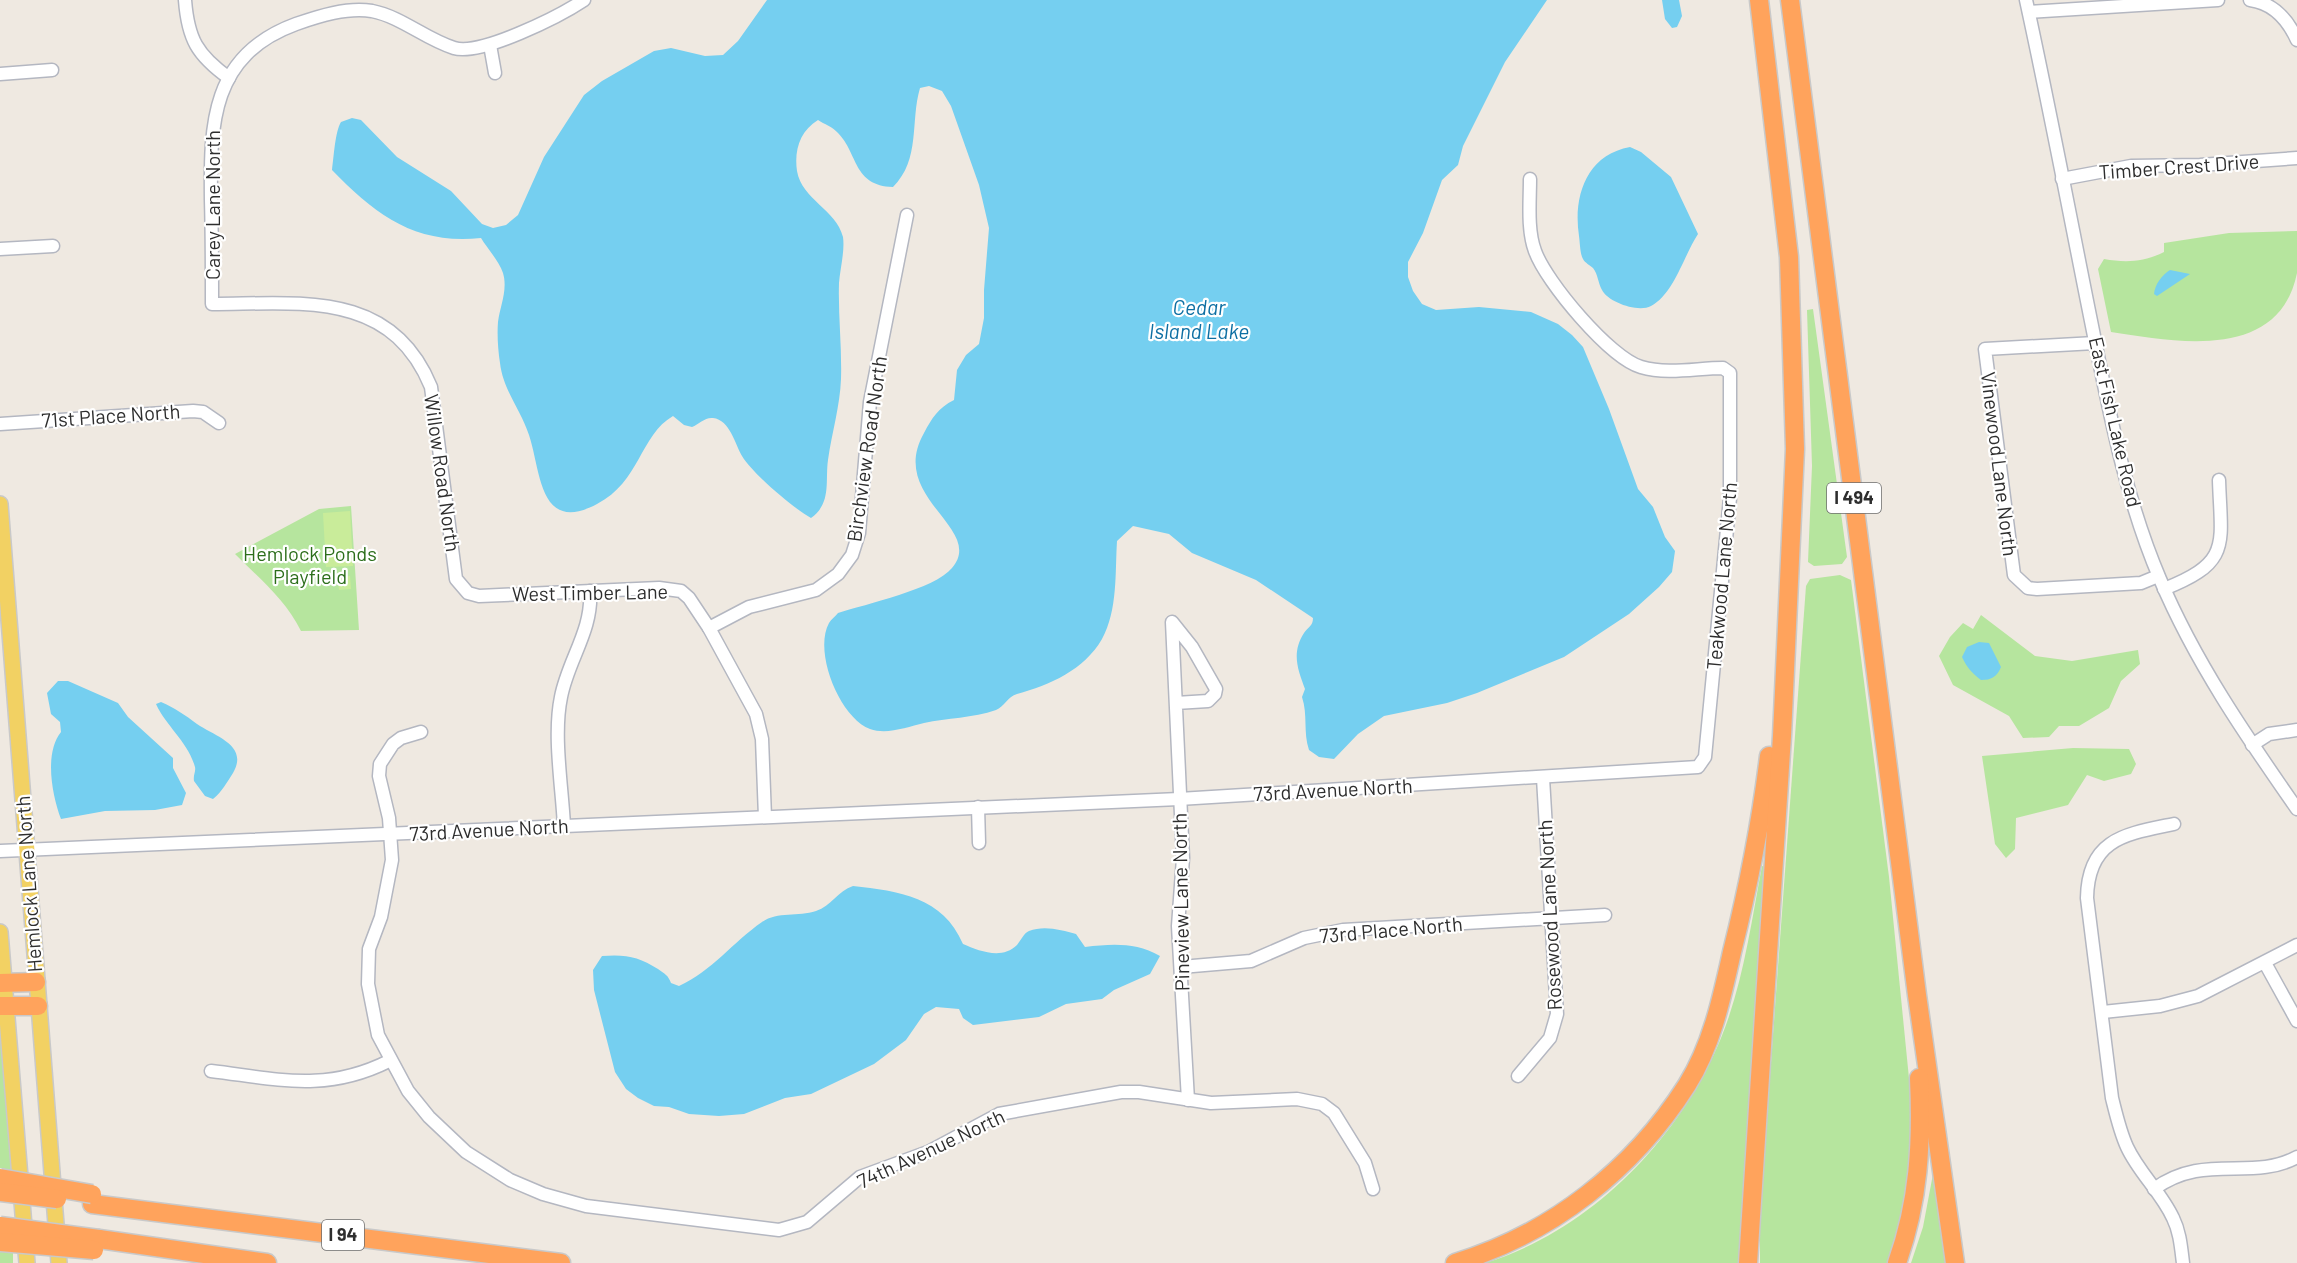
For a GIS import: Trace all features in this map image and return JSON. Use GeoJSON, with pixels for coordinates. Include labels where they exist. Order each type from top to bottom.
{"type":"FeatureCollection","features":[{"type":"Feature","properties":{"kind":"highway"},"geometry":{"type":"LineString","coordinates":[[1748,1263],[1794,487],[1794,352],[1789,257],[1759,0]]}},
{"type":"Feature","properties":{"kind":"highway","name":"I 494"},"geometry":{"type":"LineString","coordinates":[[1790,0],[1917,995]]}},
{"type":"Feature","properties":{"kind":"highway"},"geometry":{"type":"LineString","coordinates":[[1455,1263],[1523,1237],[1590,1192],[1617,1170],[1653,1132],[1687,1084],[1717,1013],[1744,902],[1765,785],[1787,633]]}},
{"type":"Feature","properties":{"kind":"highway"},"geometry":{"type":"LineString","coordinates":[[2,984],[36,982]]}},
{"type":"Feature","properties":{"kind":"highway"},"geometry":{"type":"LineString","coordinates":[[1897,1263],[1915,1197],[1920,1161],[1917,995]]}},
{"type":"Feature","properties":{"kind":"highway"},"geometry":{"type":"LineString","coordinates":[[1917,995],[1955,1263]]}},
{"type":"Feature","properties":{"kind":"highway"},"geometry":{"type":"LineString","coordinates":[[3,1006],[38,1006]]}},
{"type":"Feature","properties":{"kind":"highway"},"geometry":{"type":"LineString","coordinates":[[0,1178],[92,1199]]}},
{"type":"Feature","properties":{"kind":"highway","name":"I 94"},"geometry":{"type":"LineString","coordinates":[[0,1192],[92,1199],[124,1208],[561,1263]]}},
{"type":"Feature","properties":{"kind":"highway"},"geometry":{"type":"LineString","coordinates":[[0,1226],[99,1245],[229,1263]]}},
{"type":"Feature","properties":{"kind":"highway"},"geometry":{"type":"LineString","coordinates":[[0,1242],[99,1245],[267,1263]]}},
{"type":"Feature","properties":{"kind":"main road","name":"Hemlock Lane North"},"geometry":{"type":"LineString","coordinates":[[0,504],[59,1263]]}},
{"type":"Feature","properties":{"kind":"main road","name":"Hemlock Lane North"},"geometry":{"type":"LineString","coordinates":[[0,932],[3,1006],[27,1263]]}},
{"type":"Feature","properties":{"kind":"street"},"geometry":{"type":"LineString","coordinates":[[185,0],[189,32],[195,46],[204,58],[229,78]]}},
{"type":"Feature","properties":{"kind":"street","name":"Carey Lane North"},"geometry":{"type":"LineString","coordinates":[[212,304],[212,125],[229,78],[244,58],[269,37],[307,20],[350,10],[370,11],[388,15],[454,48],[475,49],[490,45],[584,0]]}},
{"type":"Feature","properties":{"kind":"street"},"geometry":{"type":"LineString","coordinates":[[2028,6],[2218,0]]}},
{"type":"Feature","properties":{"kind":"street"},"geometry":{"type":"LineString","coordinates":[[2250,0],[2268,6],[2280,14],[2290,25],[2297,40]]}},
{"type":"Feature","properties":{"kind":"street","name":"East Fish Lake Road"},"geometry":{"type":"LineString","coordinates":[[2028,6],[2095,343],[2124,474],[2158,576],[2217,691],[2297,809]]}},
{"type":"Feature","properties":{"kind":"street"},"geometry":{"type":"LineString","coordinates":[[490,45],[495,73]]}},
{"type":"Feature","properties":{"kind":"street"},"geometry":{"type":"LineString","coordinates":[[0,74],[52,70]]}},
{"type":"Feature","properties":{"kind":"street","name":"Timber Crest Drive"},"geometry":{"type":"LineString","coordinates":[[2062,179],[2131,166],[2200,165],[2297,159]]}},
{"type":"Feature","properties":{"kind":"street","name":"Teakwood Lane North"},"geometry":{"type":"LineString","coordinates":[[1530,179],[1534,250],[1547,273],[1605,344],[1623,359],[1641,367],[1671,371],[1724,368],[1730,373],[1730,498],[1716,660],[1705,757],[1698,767],[1689,769]]}},
{"type":"Feature","properties":{"kind":"street","name":"Birchview Road North"},"geometry":{"type":"LineString","coordinates":[[709,628],[749,607],[816,590],[838,574],[852,555],[859,533],[870,402],[907,215]]}},
{"type":"Feature","properties":{"kind":"street"},"geometry":{"type":"LineString","coordinates":[[0,249],[53,246]]}},
{"type":"Feature","properties":{"kind":"street","name":"Willow Road North"},"geometry":{"type":"LineString","coordinates":[[212,304],[318,304],[341,308],[373,319],[404,343],[417,359],[431,387],[456,579],[468,593]]}},
{"type":"Feature","properties":{"kind":"street","name":"Vinewood Lane North"},"geometry":{"type":"LineString","coordinates":[[2095,343],[1984,349],[2014,575],[2028,588],[2037,589],[2141,583],[2158,576]]}},
{"type":"Feature","properties":{"kind":"street","name":"71st Place North"},"geometry":{"type":"LineString","coordinates":[[0,424],[193,411],[203,412],[219,423]]}},
{"type":"Feature","properties":{"kind":"street"},"geometry":{"type":"LineString","coordinates":[[2164,589],[2200,572],[2217,556],[2221,538],[2219,480]]}},
{"type":"Feature","properties":{"kind":"street","name":"West Timber Lane"},"geometry":{"type":"LineString","coordinates":[[468,593],[479,596],[659,588],[681,591],[689,598],[709,628],[759,722],[765,817]]}},
{"type":"Feature","properties":{"kind":"street"},"geometry":{"type":"LineString","coordinates":[[564,826],[559,711],[563,686],[590,618],[590,591]]}},
{"type":"Feature","properties":{"kind":"street","name":"Pineview Lane North"},"geometry":{"type":"LineString","coordinates":[[1176,703],[1208,701],[1215,694],[1216,688],[1192,647],[1172,622],[1183,858],[1179,910],[1188,1100]]}},
{"type":"Feature","properties":{"kind":"street"},"geometry":{"type":"LineString","coordinates":[[2252,745],[2269,734],[2297,730]]}},
{"type":"Feature","properties":{"kind":"street","name":"74th Avenue North"},"geometry":{"type":"LineString","coordinates":[[421,732],[401,738],[393,744],[380,764],[379,776],[391,834],[390,877],[381,917],[369,949],[368,984],[373,1018],[389,1061],[429,1117],[452,1140],[481,1162],[543,1194],[586,1206],[765,1230],[792,1228],[807,1222],[860,1177],[928,1152],[999,1114],[1120,1092],[1139,1092],[1211,1103],[1297,1099],[1322,1104],[1334,1113],[1365,1163],[1373,1189]]}},
{"type":"Feature","properties":{"kind":"street","name":"73rd Avenue North"},"geometry":{"type":"LineString","coordinates":[[0,851],[1179,799],[1689,769]]}},
{"type":"Feature","properties":{"kind":"street","name":"Rosewood Lane North"},"geometry":{"type":"LineString","coordinates":[[1518,1076],[1550,1038],[1555,1026],[1557,1001],[1543,778]]}},
{"type":"Feature","properties":{"kind":"street"},"geometry":{"type":"LineString","coordinates":[[978,807],[979,843]]}},
{"type":"Feature","properties":{"kind":"street"},"geometry":{"type":"LineString","coordinates":[[2174,824],[2120,838],[2108,845],[2091,868],[2088,898],[2112,1098],[2118,1123],[2127,1148],[2176,1226],[2183,1263]]}},
{"type":"Feature","properties":{"kind":"street","name":"73rd Place North"},"geometry":{"type":"LineString","coordinates":[[1181,967],[1251,961],[1304,939],[1343,930],[1605,915]]}},
{"type":"Feature","properties":{"kind":"street"},"geometry":{"type":"LineString","coordinates":[[2103,1012],[2160,1006],[2198,996],[2297,945]]}},
{"type":"Feature","properties":{"kind":"street"},"geometry":{"type":"LineString","coordinates":[[2265,963],[2297,1022]]}},
{"type":"Feature","properties":{"kind":"street"},"geometry":{"type":"LineString","coordinates":[[211,1071],[319,1083],[358,1075],[389,1061]]}},
{"type":"Feature","properties":{"kind":"street"},"geometry":{"type":"LineString","coordinates":[[2154,1189],[2188,1170],[2268,1166],[2297,1157]]}},
{"type":"Feature","properties":{"kind":"green space"},"geometry":{"type":"Polygon","coordinates":[[[2297,231],[2297,273],[2287,301],[2269,321],[2247,333],[2222,340],[2194,341],[2165,340],[2111,332],[2098,269],[2104,259],[2142,260],[2164,252],[2164,243],[2229,233],[2297,231]]]}},
{"type":"Feature","properties":{"kind":"green space"},"geometry":{"type":"Polygon","coordinates":[[[1813,309],[1847,557],[1842,564],[1814,566],[1808,562],[1812,466],[1807,310],[1813,309]]]}},
{"type":"Feature","properties":{"kind":"green space","name":"Hemlock Ponds Playfield"},"geometry":{"type":"Polygon","coordinates":[[[351,506],[359,630],[301,631],[280,599],[235,554],[319,509],[351,506]]]}},
{"type":"Feature","properties":{"kind":"green space"},"geometry":{"type":"Polygon","coordinates":[[[350,511],[353,566],[326,567],[323,513],[350,511]]]}},
{"type":"Feature","properties":{"kind":"green space"},"geometry":{"type":"Polygon","coordinates":[[[1840,575],[1851,580],[1889,877],[1916,1149],[1891,1263],[1760,1263],[1760,1212],[1806,586],[1810,579],[1840,575]]]}},
{"type":"Feature","properties":{"kind":"green space"},"geometry":{"type":"Polygon","coordinates":[[[350,576],[351,589],[339,590],[337,577],[350,576]]]}},
{"type":"Feature","properties":{"kind":"green space"},"geometry":{"type":"Polygon","coordinates":[[[1981,615],[2035,656],[2072,661],[2138,650],[2140,664],[2121,681],[2109,708],[2079,726],[2059,726],[2049,737],[2023,738],[2009,716],[1953,685],[1939,656],[1950,637],[1963,623],[1973,629],[1981,615]]]}},
{"type":"Feature","properties":{"kind":"green space"},"geometry":{"type":"Polygon","coordinates":[[[2073,748],[2129,749],[2136,764],[2131,774],[2104,781],[2087,775],[2068,805],[2016,818],[2015,849],[2006,858],[1995,844],[1982,756],[2073,748]]]}},
{"type":"Feature","properties":{"kind":"green space"},"geometry":{"type":"Polygon","coordinates":[[[1762,866],[1766,867],[1741,1263],[1485,1263],[1524,1248],[1560,1229],[1595,1204],[1627,1176],[1656,1145],[1682,1111],[1703,1075],[1729,1017],[1746,954],[1762,866]]]}},
{"type":"Feature","properties":{"kind":"green space"},"geometry":{"type":"Polygon","coordinates":[[[0,1028],[2,1030],[11,1170],[0,1168],[0,1028]]]}},
{"type":"Feature","properties":{"kind":"green space"},"geometry":{"type":"Polygon","coordinates":[[[1933,1174],[1938,1174],[1949,1263],[1911,1263],[1923,1227],[1933,1174]]]}},
{"type":"Feature","properties":{"kind":"green space"},"geometry":{"type":"Polygon","coordinates":[[[0,1247],[13,1249],[13,1263],[0,1263],[0,1247]]]}},
{"type":"Feature","properties":{"kind":"water","name":"Cedar Island Lake"},"geometry":{"type":"Polygon","coordinates":[[[767,0],[1547,0],[1505,62],[1463,146],[1458,165],[1442,180],[1423,233],[1408,262],[1408,277],[1413,291],[1422,304],[1436,310],[1479,307],[1531,312],[1558,324],[1583,347],[1609,409],[1638,489],[1653,507],[1665,537],[1675,551],[1672,572],[1629,614],[1564,657],[1447,703],[1384,716],[1358,734],[1334,759],[1319,757],[1309,750],[1306,737],[1302,697],[1305,689],[1298,668],[1297,654],[1300,640],[1311,625],[1313,618],[1256,580],[1192,553],[1169,534],[1133,526],[1117,541],[1115,591],[1107,628],[1095,650],[1076,668],[1054,681],[1014,695],[999,709],[987,713],[933,721],[890,731],[870,729],[849,712],[832,683],[824,650],[829,623],[838,613],[931,583],[952,568],[959,553],[957,539],[926,494],[918,476],[916,456],[924,433],[933,418],[944,406],[954,400],[957,370],[966,355],[979,344],[984,318],[989,228],[979,185],[951,106],[942,91],[929,86],[920,88],[908,164],[893,187],[870,181],[863,175],[838,133],[818,120],[807,130],[800,142],[796,163],[800,181],[805,190],[834,219],[843,237],[839,283],[841,367],[838,409],[828,460],[825,499],[818,512],[811,518],[784,499],[755,472],[742,456],[728,428],[724,423],[713,418],[692,427],[684,425],[673,416],[653,435],[622,484],[611,495],[597,504],[578,511],[564,511],[553,505],[540,481],[529,435],[502,373],[498,348],[498,327],[504,279],[496,259],[481,238],[436,237],[398,223],[365,201],[332,170],[336,138],[341,122],[352,118],[361,120],[397,157],[451,191],[482,224],[493,228],[506,225],[518,215],[544,157],[584,95],[602,81],[654,51],[671,48],[705,56],[723,55],[738,41],[767,0]]]}},
{"type":"Feature","properties":{"kind":"water"},"geometry":{"type":"Polygon","coordinates":[[[1662,0],[1679,0],[1682,16],[1677,27],[1672,28],[1665,19],[1662,0]]]}},
{"type":"Feature","properties":{"kind":"water"},"geometry":{"type":"Polygon","coordinates":[[[1630,147],[1641,152],[1671,177],[1698,234],[1666,293],[1651,306],[1645,308],[1624,305],[1610,299],[1605,294],[1595,270],[1582,257],[1579,236],[1578,207],[1586,180],[1593,168],[1603,159],[1630,147]]]}},
{"type":"Feature","properties":{"kind":"water"},"geometry":{"type":"Polygon","coordinates":[[[2170,270],[2190,274],[2157,296],[2154,294],[2157,283],[2170,270]]]}},
{"type":"Feature","properties":{"kind":"water"},"geometry":{"type":"Polygon","coordinates":[[[1979,642],[1989,643],[2001,667],[1996,676],[1988,679],[1981,680],[1975,675],[1962,657],[1967,647],[1979,642]]]}},
{"type":"Feature","properties":{"kind":"water"},"geometry":{"type":"Polygon","coordinates":[[[58,681],[68,681],[118,703],[128,717],[173,758],[173,768],[186,793],[182,805],[155,810],[105,811],[61,819],[51,774],[53,751],[61,732],[60,722],[51,714],[47,693],[58,681]]]}},
{"type":"Feature","properties":{"kind":"water"},"geometry":{"type":"Polygon","coordinates":[[[161,702],[221,738],[234,749],[237,763],[233,773],[213,799],[205,796],[194,781],[195,769],[192,758],[160,712],[156,704],[161,702]]]}},
{"type":"Feature","properties":{"kind":"water"},"geometry":{"type":"Polygon","coordinates":[[[853,886],[903,894],[918,899],[932,906],[944,916],[963,944],[990,953],[1011,950],[1027,932],[1047,928],[1076,934],[1085,947],[1132,946],[1160,956],[1150,974],[1114,990],[1102,999],[1066,1004],[1039,1017],[973,1025],[963,1018],[959,1009],[936,1007],[924,1014],[906,1040],[874,1064],[811,1094],[785,1098],[744,1114],[719,1116],[689,1114],[669,1107],[654,1106],[626,1089],[615,1072],[594,990],[593,970],[602,956],[625,956],[638,959],[658,969],[667,976],[671,983],[679,986],[702,972],[762,922],[775,916],[816,911],[853,886]]]}}]}
